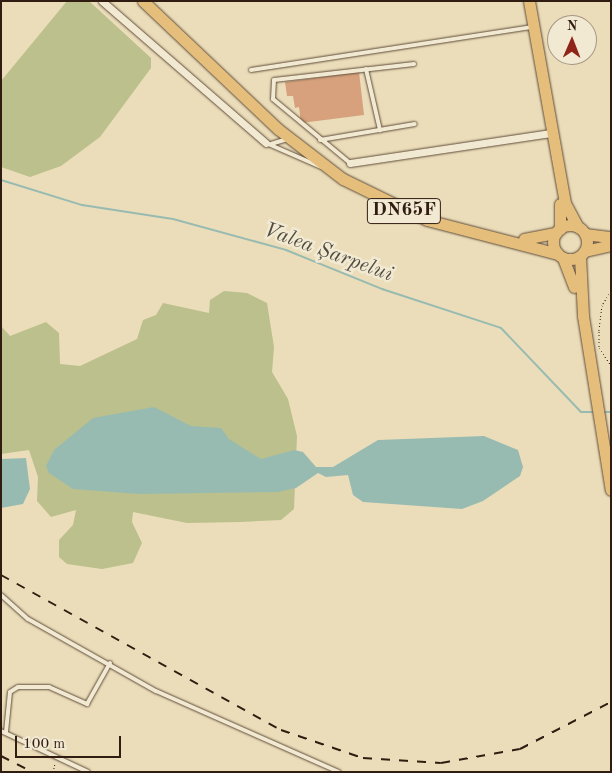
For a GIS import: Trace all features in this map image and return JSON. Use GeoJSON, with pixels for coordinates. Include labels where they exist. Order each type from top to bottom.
{"type":"FeatureCollection","features":[{"type":"Feature","properties":{"kind":"main road","name":"DN65F"},"geometry":{"type":"LineString","coordinates":[[143,1],[289,138],[330,170],[406,212],[484,237],[561,256]]}},
{"type":"Feature","properties":{"kind":"main road"},"geometry":{"type":"LineString","coordinates":[[528,1],[567,211],[582,230],[583,316],[611,490]]}},
{"type":"Feature","properties":{"kind":"main road"},"geometry":{"type":"LineString","coordinates":[[557,162],[558,231],[553,244],[561,256],[583,316]]}},
{"type":"Feature","properties":{"kind":"main road"},"geometry":{"type":"LineString","coordinates":[[558,231],[582,230],[611,237]]}},
{"type":"Feature","properties":{"kind":"main road","name":"DN65F"},"geometry":{"type":"LineString","coordinates":[[484,237],[541,239],[558,231]]}},
{"type":"Feature","properties":{"kind":"main road"},"geometry":{"type":"LineString","coordinates":[[561,256],[583,254],[611,245]]}},
{"type":"Feature","properties":{"kind":"street"},"geometry":{"type":"LineString","coordinates":[[102,1],[266,143]]}},
{"type":"Feature","properties":{"kind":"street"},"geometry":{"type":"LineString","coordinates":[[350,163],[551,133]]}},
{"type":"Feature","properties":{"kind":"lane"},"geometry":{"type":"LineString","coordinates":[[251,70],[533,27]]}},
{"type":"Feature","properties":{"kind":"lane"},"geometry":{"type":"LineString","coordinates":[[350,163],[273,99],[274,80],[414,64]]}},
{"type":"Feature","properties":{"kind":"lane"},"geometry":{"type":"LineString","coordinates":[[366,69],[380,130]]}},
{"type":"Feature","properties":{"kind":"lane"},"geometry":{"type":"LineString","coordinates":[[320,140],[416,124]]}},
{"type":"Feature","properties":{"kind":"lane"},"geometry":{"type":"LineString","coordinates":[[266,143],[277,145],[289,138]]}},
{"type":"Feature","properties":{"kind":"lane"},"geometry":{"type":"LineString","coordinates":[[266,143],[293,158],[330,170]]}},
{"type":"Feature","properties":{"kind":"lane"},"geometry":{"type":"LineString","coordinates":[[1,595],[28,619],[172,699],[339,772]]}},
{"type":"Feature","properties":{"kind":"lane"},"geometry":{"type":"LineString","coordinates":[[88,772],[4,731],[10,692],[18,687],[49,688],[87,704],[110,663]]}},
{"type":"Feature","properties":{"kind":"path"},"geometry":{"type":"LineString","coordinates":[[611,291],[602,305],[599,323],[599,348],[611,365]]}},
{"type":"Feature","properties":{"kind":"path"},"geometry":{"type":"LineString","coordinates":[[53,772],[56,756]]}},
{"type":"Feature","properties":{"kind":"green space"},"geometry":{"type":"Polygon","coordinates":[[[67,1],[89,1],[151,58],[151,68],[100,137],[61,166],[30,177],[1,167],[1,81],[67,1]]]}},
{"type":"Feature","properties":{"kind":"green space"},"geometry":{"type":"Polygon","coordinates":[[[224,291],[247,293],[267,303],[274,347],[272,372],[288,399],[297,436],[294,509],[281,520],[187,523],[133,512],[132,522],[142,543],[133,563],[102,569],[67,564],[59,557],[59,540],[73,525],[76,510],[51,517],[37,501],[38,477],[29,450],[1,454],[1,326],[10,336],[46,322],[59,333],[60,364],[80,366],[137,339],[143,320],[156,315],[163,303],[209,313],[210,300],[224,291]]]}},
{"type":"Feature","properties":{"kind":"water"},"geometry":{"type":"Polygon","coordinates":[[[154,407],[191,426],[221,428],[229,439],[261,459],[294,450],[303,452],[316,467],[333,467],[378,440],[484,436],[518,450],[523,467],[520,476],[483,501],[462,509],[363,502],[353,495],[348,475],[326,477],[318,473],[296,488],[278,492],[139,494],[73,489],[49,473],[46,466],[54,450],[93,418],[154,407]]]}},
{"type":"Feature","properties":{"kind":"water"},"geometry":{"type":"Polygon","coordinates":[[[26,458],[30,489],[23,504],[1,508],[1,459],[26,458]]]}},
{"type":"Feature","properties":{"kind":"building"},"geometry":{"type":"Polygon","coordinates":[[[359,72],[364,115],[301,123],[299,107],[295,108],[293,96],[287,96],[285,82],[359,72]]]}},
{"type":"Feature","properties":{"kind":"waterway","name":"Valea Șarpelui"},"geometry":{"type":"LineString","coordinates":[[1,180],[82,205],[173,219],[286,250],[382,289],[501,328],[581,412],[593,412]]}},
{"type":"Feature","properties":{"kind":"waterway","name":"Valea Șarpelui"},"geometry":{"type":"LineString","coordinates":[[603,412],[611,412]]}},
{"type":"Feature","properties":{"kind":"railway"},"geometry":{"type":"LineString","coordinates":[[1,575],[281,730],[363,758],[441,763],[520,749],[611,702]]}},
{"type":"Feature","properties":{"kind":"railway"},"geometry":{"type":"LineString","coordinates":[[1,756],[33,772]]}}]}
